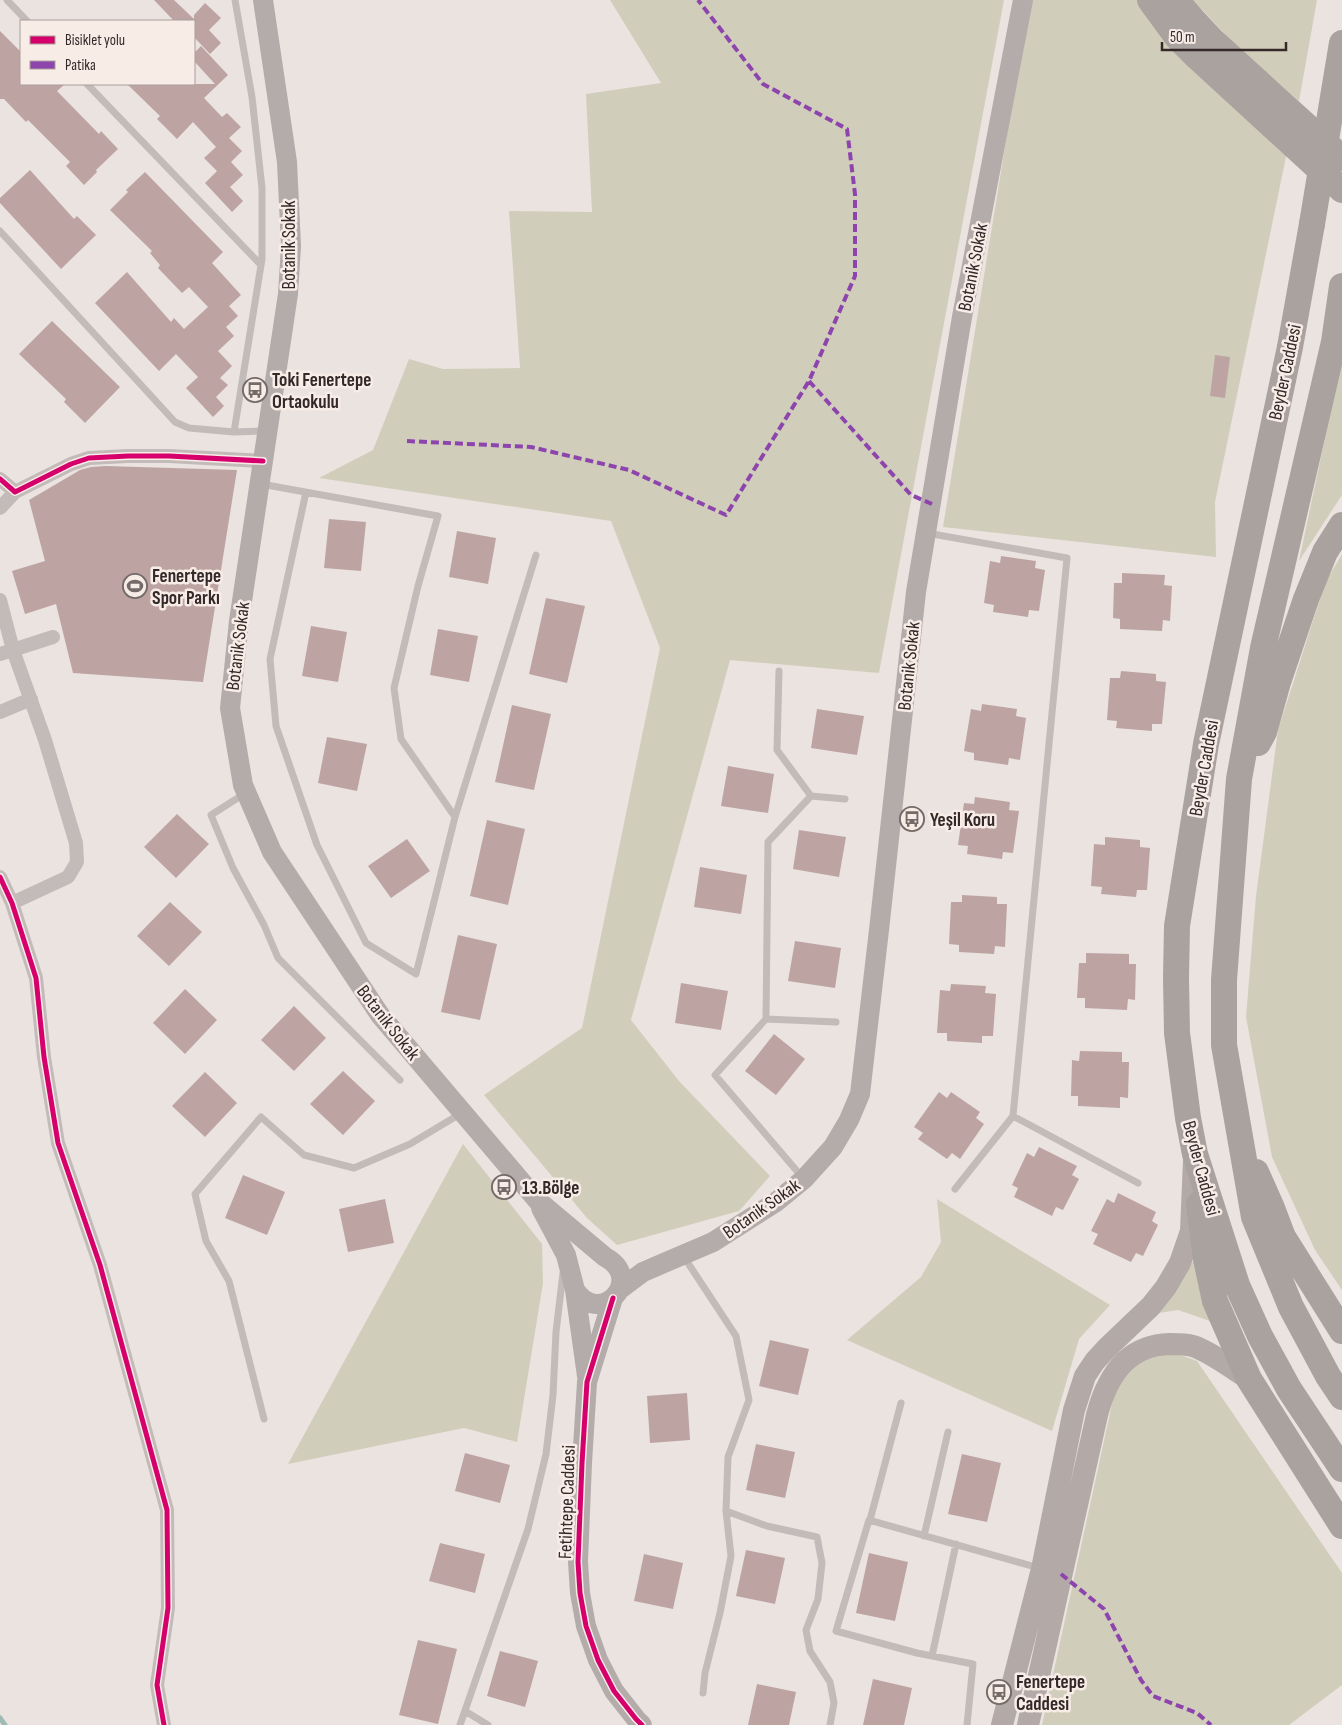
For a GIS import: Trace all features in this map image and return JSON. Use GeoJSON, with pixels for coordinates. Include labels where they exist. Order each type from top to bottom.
{"type":"FeatureCollection","features":[{"type":"Feature","properties":{"kind":"highway"},"geometry":{"type":"LineString","coordinates":[[1150,0],[1177,37],[1196,57],[1342,190]]}},
{"type":"Feature","properties":{"kind":"highway"},"geometry":{"type":"LineString","coordinates":[[1176,0],[1214,41],[1342,158]]}},
{"type":"Feature","properties":{"kind":"highway","name":"Beyder Caddesi"},"geometry":{"type":"LineString","coordinates":[[1342,43],[1290,347],[1206,744],[1177,926],[1176,978],[1177,1033],[1188,1118],[1195,1154],[1238,1285],[1260,1336],[1289,1389],[1342,1469]]}},
{"type":"Feature","properties":{"kind":"highway","name":"Beyder Caddesi"},"geometry":{"type":"LineString","coordinates":[[1342,286],[1334,342],[1263,648],[1239,779],[1224,980],[1224,1045],[1254,1217],[1291,1307],[1328,1376],[1342,1397]]}},
{"type":"Feature","properties":{"kind":"highway"},"geometry":{"type":"LineString","coordinates":[[1239,779],[1264,732],[1278,682],[1306,599],[1325,552],[1342,525]]}},
{"type":"Feature","properties":{"kind":"highway"},"geometry":{"type":"LineString","coordinates":[[1242,1141],[1283,1237],[1342,1331]]}},
{"type":"Feature","properties":{"kind":"highway"},"geometry":{"type":"LineString","coordinates":[[1195,1154],[1201,1229],[1215,1300],[1249,1379],[1342,1526]]}},
{"type":"Feature","properties":{"kind":"main road","name":"Botanik Sokak"},"geometry":{"type":"LineString","coordinates":[[264,0],[287,162],[291,246],[288,294],[239,621],[230,708],[243,786],[272,852],[380,1014],[537,1200]]}},
{"type":"Feature","properties":{"kind":"main road","name":"Botanik Sokak"},"geometry":{"type":"LineString","coordinates":[[616,1294],[643,1272],[712,1242],[776,1202],[804,1179],[833,1147],[860,1094],[880,930],[916,592],[962,316],[1024,0]]}},
{"type":"Feature","properties":{"kind":"main road"},"geometry":{"type":"LineString","coordinates":[[1028,1725],[1074,1410],[1085,1376],[1095,1361],[1151,1306],[1166,1287],[1180,1263],[1191,1231],[1195,1154]]}},
{"type":"Feature","properties":{"kind":"main road"},"geometry":{"type":"LineString","coordinates":[[537,1200],[618,1267],[621,1274],[616,1294],[600,1304],[592,1304],[579,1296],[574,1287],[566,1255],[537,1200]]}},
{"type":"Feature","properties":{"kind":"main road","name":"Botanik Sokak"},"geometry":{"type":"LineString","coordinates":[[608,1259],[640,1262],[683,1254]]}},
{"type":"Feature","properties":{"kind":"main road"},"geometry":{"type":"LineString","coordinates":[[587,1382],[573,1275],[576,1267],[588,1257],[597,1255],[608,1259]]}},
{"type":"Feature","properties":{"kind":"main road","name":"Fetihtepe Caddesi"},"geometry":{"type":"LineString","coordinates":[[616,1294],[587,1382],[578,1562],[580,1593],[586,1626],[598,1660],[614,1691],[642,1725]]}},
{"type":"Feature","properties":{"kind":"main road"},"geometry":{"type":"LineString","coordinates":[[1002,1725],[1052,1571],[1103,1393],[1112,1376],[1122,1364],[1142,1349],[1153,1345],[1184,1344],[1206,1352],[1249,1379]]}},
{"type":"Feature","properties":{"kind":"street"},"geometry":{"type":"LineString","coordinates":[[0,508],[15,492],[71,464],[89,458],[169,456],[263,462]]}},
{"type":"Feature","properties":{"kind":"street"},"geometry":{"type":"LineString","coordinates":[[0,479],[15,492]]}},
{"type":"Feature","properties":{"kind":"street"},"geometry":{"type":"LineString","coordinates":[[0,600],[7,652],[31,699],[45,740],[76,843],[77,862],[68,877],[12,903]]}},
{"type":"Feature","properties":{"kind":"street"},"geometry":{"type":"LineString","coordinates":[[7,652],[53,637]]}},
{"type":"Feature","properties":{"kind":"street"},"geometry":{"type":"LineString","coordinates":[[0,712],[31,699]]}},
{"type":"Feature","properties":{"kind":"street"},"geometry":{"type":"LineString","coordinates":[[0,877],[12,903],[36,978],[44,1057],[58,1143],[100,1265],[167,1510],[168,1608],[157,1685],[164,1725]]}},
{"type":"Feature","properties":{"kind":"lane"},"geometry":{"type":"LineString","coordinates":[[7,0],[26,20]]}},
{"type":"Feature","properties":{"kind":"lane"},"geometry":{"type":"LineString","coordinates":[[234,432],[261,265],[262,188],[252,97],[236,0]]}},
{"type":"Feature","properties":{"kind":"lane"},"geometry":{"type":"LineString","coordinates":[[88,85],[261,265]]}},
{"type":"Feature","properties":{"kind":"lane"},"geometry":{"type":"LineString","coordinates":[[0,231],[175,422],[189,428],[234,432],[268,431]]}},
{"type":"Feature","properties":{"kind":"lane"},"geometry":{"type":"LineString","coordinates":[[260,484],[438,516],[418,586],[394,688],[401,739],[456,817]]}},
{"type":"Feature","properties":{"kind":"lane"},"geometry":{"type":"LineString","coordinates":[[306,492],[270,659],[276,726],[317,844],[366,943],[416,974],[456,817],[536,555]]}},
{"type":"Feature","properties":{"kind":"lane"},"geometry":{"type":"LineString","coordinates":[[927,532],[1067,558],[1013,1116],[955,1189]]}},
{"type":"Feature","properties":{"kind":"lane"},"geometry":{"type":"LineString","coordinates":[[779,671],[777,750],[811,796],[846,799]]}},
{"type":"Feature","properties":{"kind":"lane"},"geometry":{"type":"LineString","coordinates":[[246,792],[211,815],[233,868],[264,925],[278,958],[400,1080]]}},
{"type":"Feature","properties":{"kind":"lane"},"geometry":{"type":"LineString","coordinates":[[804,1179],[715,1075],[766,1019],[768,842],[811,796]]}},
{"type":"Feature","properties":{"kind":"lane"},"geometry":{"type":"LineString","coordinates":[[766,1019],[836,1022]]}},
{"type":"Feature","properties":{"kind":"lane"},"geometry":{"type":"LineString","coordinates":[[264,1419],[229,1281],[206,1241],[194,1194],[261,1117],[304,1155],[354,1168],[410,1144],[463,1113]]}},
{"type":"Feature","properties":{"kind":"lane"},"geometry":{"type":"LineString","coordinates":[[1013,1116],[1138,1183]]}},
{"type":"Feature","properties":{"kind":"lane"},"geometry":{"type":"LineString","coordinates":[[683,1254],[736,1336],[749,1400],[728,1457],[726,1511],[732,1556],[705,1673],[703,1693]]}},
{"type":"Feature","properties":{"kind":"lane"},"geometry":{"type":"LineString","coordinates":[[460,1725],[528,1529],[546,1454],[553,1395],[556,1332],[566,1255]]}},
{"type":"Feature","properties":{"kind":"lane"},"geometry":{"type":"LineString","coordinates":[[900,1403],[870,1520],[836,1631],[932,1656],[974,1664],[967,1725]]}},
{"type":"Feature","properties":{"kind":"lane"},"geometry":{"type":"LineString","coordinates":[[924,1536],[948,1432]]}},
{"type":"Feature","properties":{"kind":"lane"},"geometry":{"type":"LineString","coordinates":[[726,1511],[767,1526],[817,1537],[822,1563],[818,1599],[806,1630],[810,1651],[830,1682],[834,1703],[830,1725]]}},
{"type":"Feature","properties":{"kind":"lane"},"geometry":{"type":"LineString","coordinates":[[870,1520],[1052,1571]]}},
{"type":"Feature","properties":{"kind":"lane"},"geometry":{"type":"LineString","coordinates":[[932,1656],[956,1544]]}},
{"type":"Feature","properties":{"kind":"lane"},"geometry":{"type":"LineString","coordinates":[[465,1711],[488,1725]]}},
{"type":"Feature","properties":{"kind":"shaded area"},"geometry":{"type":"Polygon","coordinates":[[[610,0],[1004,0],[879,673],[730,660],[631,1020],[679,1081],[770,1176],[739,1211],[617,1245],[587,1218],[484,1095],[582,1028],[660,648],[611,521],[319,478],[373,450],[409,359],[443,369],[520,368],[509,211],[592,212],[586,94],[661,83],[610,0]]]}},
{"type":"Feature","properties":{"kind":"shaded area"},"geometry":{"type":"Polygon","coordinates":[[[1029,0],[1148,0],[1288,147],[1215,502],[1216,557],[943,527],[1029,0]]]}},
{"type":"Feature","properties":{"kind":"shaded area"},"geometry":{"type":"Polygon","coordinates":[[[1193,0],[1317,0],[1299,101],[1239,49],[1193,0]]]}},
{"type":"Feature","properties":{"kind":"shaded area"},"geometry":{"type":"Polygon","coordinates":[[[1342,358],[1342,495],[1299,561],[1342,358]]]}},
{"type":"Feature","properties":{"kind":"shaded area"},"geometry":{"type":"Polygon","coordinates":[[[1342,554],[1342,1290],[1315,1250],[1272,1157],[1246,1017],[1256,896],[1278,730],[1325,583],[1342,554]]]}},
{"type":"Feature","properties":{"kind":"shaded area"},"geometry":{"type":"Polygon","coordinates":[[[463,1144],[542,1244],[543,1283],[517,1442],[464,1428],[288,1464],[463,1144]]]}},
{"type":"Feature","properties":{"kind":"shaded area"},"geometry":{"type":"Polygon","coordinates":[[[937,1199],[1110,1305],[1079,1339],[1052,1431],[847,1340],[921,1277],[941,1242],[937,1199]]]}},
{"type":"Feature","properties":{"kind":"shaded area"},"geometry":{"type":"Polygon","coordinates":[[[1194,1259],[1210,1321],[1178,1310],[1152,1314],[1180,1284],[1194,1259]]]}},
{"type":"Feature","properties":{"kind":"shaded area"},"geometry":{"type":"Polygon","coordinates":[[[1170,1351],[1197,1361],[1342,1573],[1342,1685],[1289,1725],[1042,1725],[1114,1395],[1126,1370],[1142,1359],[1170,1351]]]}},
{"type":"Feature","properties":{"kind":"building"},"geometry":{"type":"Polygon","coordinates":[[[154,0],[174,0],[194,19],[194,15],[205,3],[221,18],[209,30],[221,43],[210,54],[195,38],[195,20],[173,20],[154,0]]]}},
{"type":"Feature","properties":{"kind":"building"},"geometry":{"type":"Polygon","coordinates":[[[0,31],[20,51],[20,85],[64,85],[57,91],[99,134],[101,131],[118,149],[96,170],[97,172],[84,185],[66,166],[70,162],[28,120],[26,122],[4,99],[0,99],[0,31]]]}},
{"type":"Feature","properties":{"kind":"building"},"geometry":{"type":"Polygon","coordinates":[[[201,46],[228,75],[204,98],[222,117],[227,113],[241,127],[229,138],[242,151],[231,162],[243,175],[230,187],[243,201],[232,212],[205,183],[217,171],[204,158],[216,147],[193,122],[177,139],[157,119],[160,116],[128,85],[215,84],[195,62],[195,52],[201,46]]]}},
{"type":"Feature","properties":{"kind":"building"},"geometry":{"type":"Polygon","coordinates":[[[30,170],[74,219],[77,216],[96,235],[61,269],[0,203],[0,198],[30,170]]]}},
{"type":"Feature","properties":{"kind":"building"},"geometry":{"type":"Polygon","coordinates":[[[145,172],[223,252],[212,263],[241,295],[229,306],[238,316],[226,327],[234,336],[218,351],[232,366],[220,378],[228,385],[216,397],[224,406],[213,417],[186,388],[198,377],[176,354],[159,371],[95,303],[127,272],[171,322],[174,318],[184,329],[208,307],[189,287],[182,293],[158,268],[160,265],[150,253],[152,251],[110,210],[128,192],[126,190],[145,172]]]}},
{"type":"Feature","properties":{"kind":"building"},"geometry":{"type":"Polygon","coordinates":[[[52,321],[120,387],[85,423],[64,402],[66,399],[19,354],[52,321]]]}},
{"type":"Feature","properties":{"kind":"building"},"geometry":{"type":"Polygon","coordinates":[[[1215,355],[1230,357],[1225,398],[1210,396],[1215,355]]]}},
{"type":"Feature","properties":{"kind":"building","name":"Fenertepe Spor Parkı"},"geometry":{"type":"Polygon","coordinates":[[[106,466],[237,470],[203,682],[73,673],[56,604],[25,614],[12,571],[45,561],[29,500],[80,470],[106,466]]]}},
{"type":"Feature","properties":{"kind":"building"},"geometry":{"type":"Polygon","coordinates":[[[329,519],[366,522],[361,571],[324,568],[329,519]]]}},
{"type":"Feature","properties":{"kind":"building"},"geometry":{"type":"Polygon","coordinates":[[[457,531],[496,538],[488,584],[449,577],[457,531]]]}},
{"type":"Feature","properties":{"kind":"building"},"geometry":{"type":"Polygon","coordinates":[[[1001,556],[1036,561],[1035,568],[1045,570],[1039,611],[1029,610],[1028,617],[993,612],[994,605],[984,603],[990,561],[1000,563],[1001,556]]]}},
{"type":"Feature","properties":{"kind":"building"},"geometry":{"type":"Polygon","coordinates":[[[1122,573],[1165,575],[1164,585],[1172,586],[1170,621],[1163,620],[1162,631],[1120,629],[1120,619],[1113,618],[1114,583],[1122,583],[1122,573]]]}},
{"type":"Feature","properties":{"kind":"building"},"geometry":{"type":"Polygon","coordinates":[[[546,598],[585,606],[567,683],[529,674],[546,598]]]}},
{"type":"Feature","properties":{"kind":"building"},"geometry":{"type":"Polygon","coordinates":[[[311,626],[347,632],[338,682],[302,676],[311,626]]]}},
{"type":"Feature","properties":{"kind":"building"},"geometry":{"type":"Polygon","coordinates":[[[438,629],[478,636],[469,682],[430,675],[438,629]]]}},
{"type":"Feature","properties":{"kind":"building"},"geometry":{"type":"Polygon","coordinates":[[[1121,671],[1156,674],[1156,681],[1166,682],[1162,724],[1152,724],[1152,731],[1116,728],[1117,721],[1107,720],[1110,678],[1120,678],[1121,671]]]}},
{"type":"Feature","properties":{"kind":"building"},"geometry":{"type":"Polygon","coordinates":[[[982,704],[1017,709],[1016,716],[1026,718],[1020,760],[1009,758],[1008,765],[974,760],[974,753],[964,751],[971,709],[981,711],[982,704]]]}},
{"type":"Feature","properties":{"kind":"building"},"geometry":{"type":"Polygon","coordinates":[[[512,705],[551,714],[534,790],[495,782],[512,705]]]}},
{"type":"Feature","properties":{"kind":"building"},"geometry":{"type":"Polygon","coordinates":[[[817,709],[864,716],[857,755],[811,748],[817,709]]]}},
{"type":"Feature","properties":{"kind":"building"},"geometry":{"type":"Polygon","coordinates":[[[327,737],[367,744],[357,791],[318,783],[327,737]]]}},
{"type":"Feature","properties":{"kind":"building"},"geometry":{"type":"Polygon","coordinates":[[[728,766],[774,774],[768,813],[721,806],[728,766]]]}},
{"type":"Feature","properties":{"kind":"building"},"geometry":{"type":"Polygon","coordinates":[[[975,797],[1010,802],[1009,810],[1019,811],[1013,853],[1003,852],[1002,859],[967,854],[968,846],[958,845],[964,803],[974,804],[975,797]]]}},
{"type":"Feature","properties":{"kind":"building"},"geometry":{"type":"Polygon","coordinates":[[[177,814],[209,844],[176,878],[144,847],[177,814]]]}},
{"type":"Feature","properties":{"kind":"building"},"geometry":{"type":"Polygon","coordinates":[[[487,820],[525,829],[508,905],[470,896],[487,820]]]}},
{"type":"Feature","properties":{"kind":"building"},"geometry":{"type":"Polygon","coordinates":[[[799,830],[846,837],[839,877],[793,869],[799,830]]]}},
{"type":"Feature","properties":{"kind":"building"},"geometry":{"type":"Polygon","coordinates":[[[1105,837],[1140,840],[1140,847],[1150,848],[1147,890],[1137,890],[1136,897],[1101,894],[1102,887],[1091,886],[1094,844],[1105,845],[1105,837]]]}},
{"type":"Feature","properties":{"kind":"building"},"geometry":{"type":"Polygon","coordinates":[[[407,839],[430,871],[391,898],[368,866],[407,839]]]}},
{"type":"Feature","properties":{"kind":"building"},"geometry":{"type":"Polygon","coordinates":[[[700,867],[747,875],[741,914],[694,907],[700,867]]]}},
{"type":"Feature","properties":{"kind":"building"},"geometry":{"type":"Polygon","coordinates":[[[962,895],[997,897],[997,904],[1007,904],[1005,947],[995,946],[994,954],[959,952],[959,945],[949,944],[951,902],[962,902],[962,895]]]}},
{"type":"Feature","properties":{"kind":"building"},"geometry":{"type":"Polygon","coordinates":[[[170,902],[202,932],[169,966],[137,936],[170,902]]]}},
{"type":"Feature","properties":{"kind":"building"},"geometry":{"type":"Polygon","coordinates":[[[458,935],[497,944],[480,1020],[441,1012],[458,935]]]}},
{"type":"Feature","properties":{"kind":"building"},"geometry":{"type":"Polygon","coordinates":[[[795,941],[841,948],[835,988],[788,981],[795,941]]]}},
{"type":"Feature","properties":{"kind":"building"},"geometry":{"type":"Polygon","coordinates":[[[1086,953],[1129,954],[1129,964],[1136,964],[1135,1000],[1128,999],[1127,1010],[1085,1008],[1085,998],[1077,998],[1079,963],[1086,963],[1086,953]]]}},
{"type":"Feature","properties":{"kind":"building"},"geometry":{"type":"Polygon","coordinates":[[[681,983],[728,991],[721,1030],[675,1023],[681,983]]]}},
{"type":"Feature","properties":{"kind":"building"},"geometry":{"type":"Polygon","coordinates":[[[951,984],[986,986],[985,993],[996,994],[993,1036],[982,1036],[982,1043],[947,1041],[947,1033],[937,1033],[940,990],[950,991],[951,984]]]}},
{"type":"Feature","properties":{"kind":"building"},"geometry":{"type":"Polygon","coordinates":[[[185,989],[217,1020],[185,1054],[153,1023],[185,989]]]}},
{"type":"Feature","properties":{"kind":"building"},"geometry":{"type":"Polygon","coordinates":[[[294,1006],[326,1038],[294,1071],[261,1040],[294,1006]]]}},
{"type":"Feature","properties":{"kind":"building"},"geometry":{"type":"Polygon","coordinates":[[[774,1034],[805,1059],[776,1095],[745,1071],[774,1034]]]}},
{"type":"Feature","properties":{"kind":"building"},"geometry":{"type":"Polygon","coordinates":[[[1080,1051],[1122,1052],[1122,1062],[1129,1062],[1128,1098],[1120,1097],[1120,1108],[1078,1106],[1078,1096],[1071,1096],[1072,1060],[1079,1061],[1080,1051]]]}},
{"type":"Feature","properties":{"kind":"building"},"geometry":{"type":"Polygon","coordinates":[[[343,1071],[375,1101],[343,1135],[310,1104],[343,1071]]]}},
{"type":"Feature","properties":{"kind":"building"},"geometry":{"type":"Polygon","coordinates":[[[205,1072],[237,1103],[205,1137],[172,1106],[205,1072]]]}},
{"type":"Feature","properties":{"kind":"building"},"geometry":{"type":"Polygon","coordinates":[[[939,1092],[947,1098],[951,1092],[980,1112],[976,1118],[984,1124],[960,1159],[952,1153],[947,1159],[918,1139],[923,1133],[914,1127],[939,1092]]]}},
{"type":"Feature","properties":{"kind":"building"},"geometry":{"type":"Polygon","coordinates":[[[1039,1147],[1077,1166],[1072,1175],[1079,1179],[1063,1210],[1056,1207],[1052,1216],[1014,1197],[1018,1188],[1012,1185],[1027,1153],[1034,1157],[1039,1147]]]}},
{"type":"Feature","properties":{"kind":"building"},"geometry":{"type":"Polygon","coordinates":[[[243,1175],[285,1192],[267,1235],[225,1218],[243,1175]]]}},
{"type":"Feature","properties":{"kind":"building"},"geometry":{"type":"Polygon","coordinates":[[[1118,1193],[1156,1212],[1152,1221],[1158,1225],[1143,1256],[1136,1253],[1131,1262],[1093,1244],[1098,1234],[1091,1231],[1107,1199],[1114,1203],[1118,1193]]]}},
{"type":"Feature","properties":{"kind":"building"},"geometry":{"type":"Polygon","coordinates":[[[385,1199],[394,1243],[348,1252],[339,1209],[385,1199]]]}},
{"type":"Feature","properties":{"kind":"building"},"geometry":{"type":"Polygon","coordinates":[[[770,1340],[809,1349],[798,1395],[759,1386],[770,1340]]]}},
{"type":"Feature","properties":{"kind":"building"},"geometry":{"type":"Polygon","coordinates":[[[687,1393],[690,1440],[650,1443],[647,1396],[687,1393]]]}},
{"type":"Feature","properties":{"kind":"building"},"geometry":{"type":"Polygon","coordinates":[[[756,1444],[795,1452],[785,1498],[746,1490],[756,1444]]]}},
{"type":"Feature","properties":{"kind":"building"},"geometry":{"type":"Polygon","coordinates":[[[465,1453],[510,1465],[500,1503],[455,1491],[465,1453]]]}},
{"type":"Feature","properties":{"kind":"building"},"geometry":{"type":"Polygon","coordinates":[[[962,1454],[1001,1463],[987,1522],[948,1514],[962,1454]]]}},
{"type":"Feature","properties":{"kind":"building"},"geometry":{"type":"Polygon","coordinates":[[[440,1543],[485,1554],[475,1593],[429,1581],[440,1543]]]}},
{"type":"Feature","properties":{"kind":"building"},"geometry":{"type":"Polygon","coordinates":[[[746,1550],[785,1558],[775,1604],[736,1596],[746,1550]]]}},
{"type":"Feature","properties":{"kind":"building"},"geometry":{"type":"Polygon","coordinates":[[[869,1553],[908,1562],[895,1621],[856,1613],[869,1553]]]}},
{"type":"Feature","properties":{"kind":"building"},"geometry":{"type":"Polygon","coordinates":[[[644,1554],[683,1563],[673,1609],[634,1601],[644,1554]]]}},
{"type":"Feature","properties":{"kind":"building"},"geometry":{"type":"Polygon","coordinates":[[[418,1640],[457,1649],[438,1724],[399,1715],[418,1640]]]}},
{"type":"Feature","properties":{"kind":"building"},"geometry":{"type":"Polygon","coordinates":[[[500,1651],[538,1661],[525,1707],[487,1696],[500,1651]]]}},
{"type":"Feature","properties":{"kind":"building"},"geometry":{"type":"Polygon","coordinates":[[[873,1679],[912,1688],[904,1725],[863,1725],[873,1679]]]}},
{"type":"Feature","properties":{"kind":"building"},"geometry":{"type":"Polygon","coordinates":[[[757,1684],[796,1692],[789,1725],[748,1725],[757,1684]]]}},
{"type":"Feature","properties":{"kind":"waterway"},"geometry":{"type":"LineString","coordinates":[[0,1718],[5,1725]]}},
{"type":"Feature","properties":{"kind":"marked path"},"geometry":{"type":"LineString","coordinates":[[407,441],[531,447],[629,470],[726,515],[809,381],[855,276],[855,194],[847,129],[763,84],[698,0]]}},
{"type":"Feature","properties":{"kind":"marked path"},"geometry":{"type":"LineString","coordinates":[[809,381],[911,495],[932,504]]}},
{"type":"Feature","properties":{"kind":"marked path"},"geometry":{"type":"LineString","coordinates":[[1061,1574],[1104,1609],[1141,1680],[1153,1696],[1197,1713],[1211,1725]]}},
{"type":"Feature","properties":{"kind":"cycle path"},"geometry":{"type":"LineString","coordinates":[[0,479],[15,492],[71,464],[89,458],[169,456],[263,461]]}},
{"type":"Feature","properties":{"kind":"cycle path"},"geometry":{"type":"LineString","coordinates":[[0,877],[12,903],[36,978],[44,1057],[58,1143],[100,1265],[167,1510],[168,1608],[157,1685],[164,1725]]}},
{"type":"Feature","properties":{"kind":"cycle path"},"geometry":{"type":"LineString","coordinates":[[613,1298],[587,1382],[578,1562],[580,1593],[586,1626],[598,1660],[614,1691],[642,1725]]}},
{"type":"Feature","properties":{"kind":"place","name":"Toki Fenertepe Ortaokulu"},"geometry":{"type":"Point","coordinates":[255,390]}},
{"type":"Feature","properties":{"kind":"place","name":"Fenertepe Spor Parkı"},"geometry":{"type":"Point","coordinates":[135,586]}},
{"type":"Feature","properties":{"kind":"place","name":"Yeşil Koru"},"geometry":{"type":"Point","coordinates":[912,819]}},
{"type":"Feature","properties":{"kind":"place","name":"13.Bölge"},"geometry":{"type":"Point","coordinates":[504,1187]}},
{"type":"Feature","properties":{"kind":"place","name":"Fenertepe Caddesi"},"geometry":{"type":"Point","coordinates":[999,1692]}}]}
